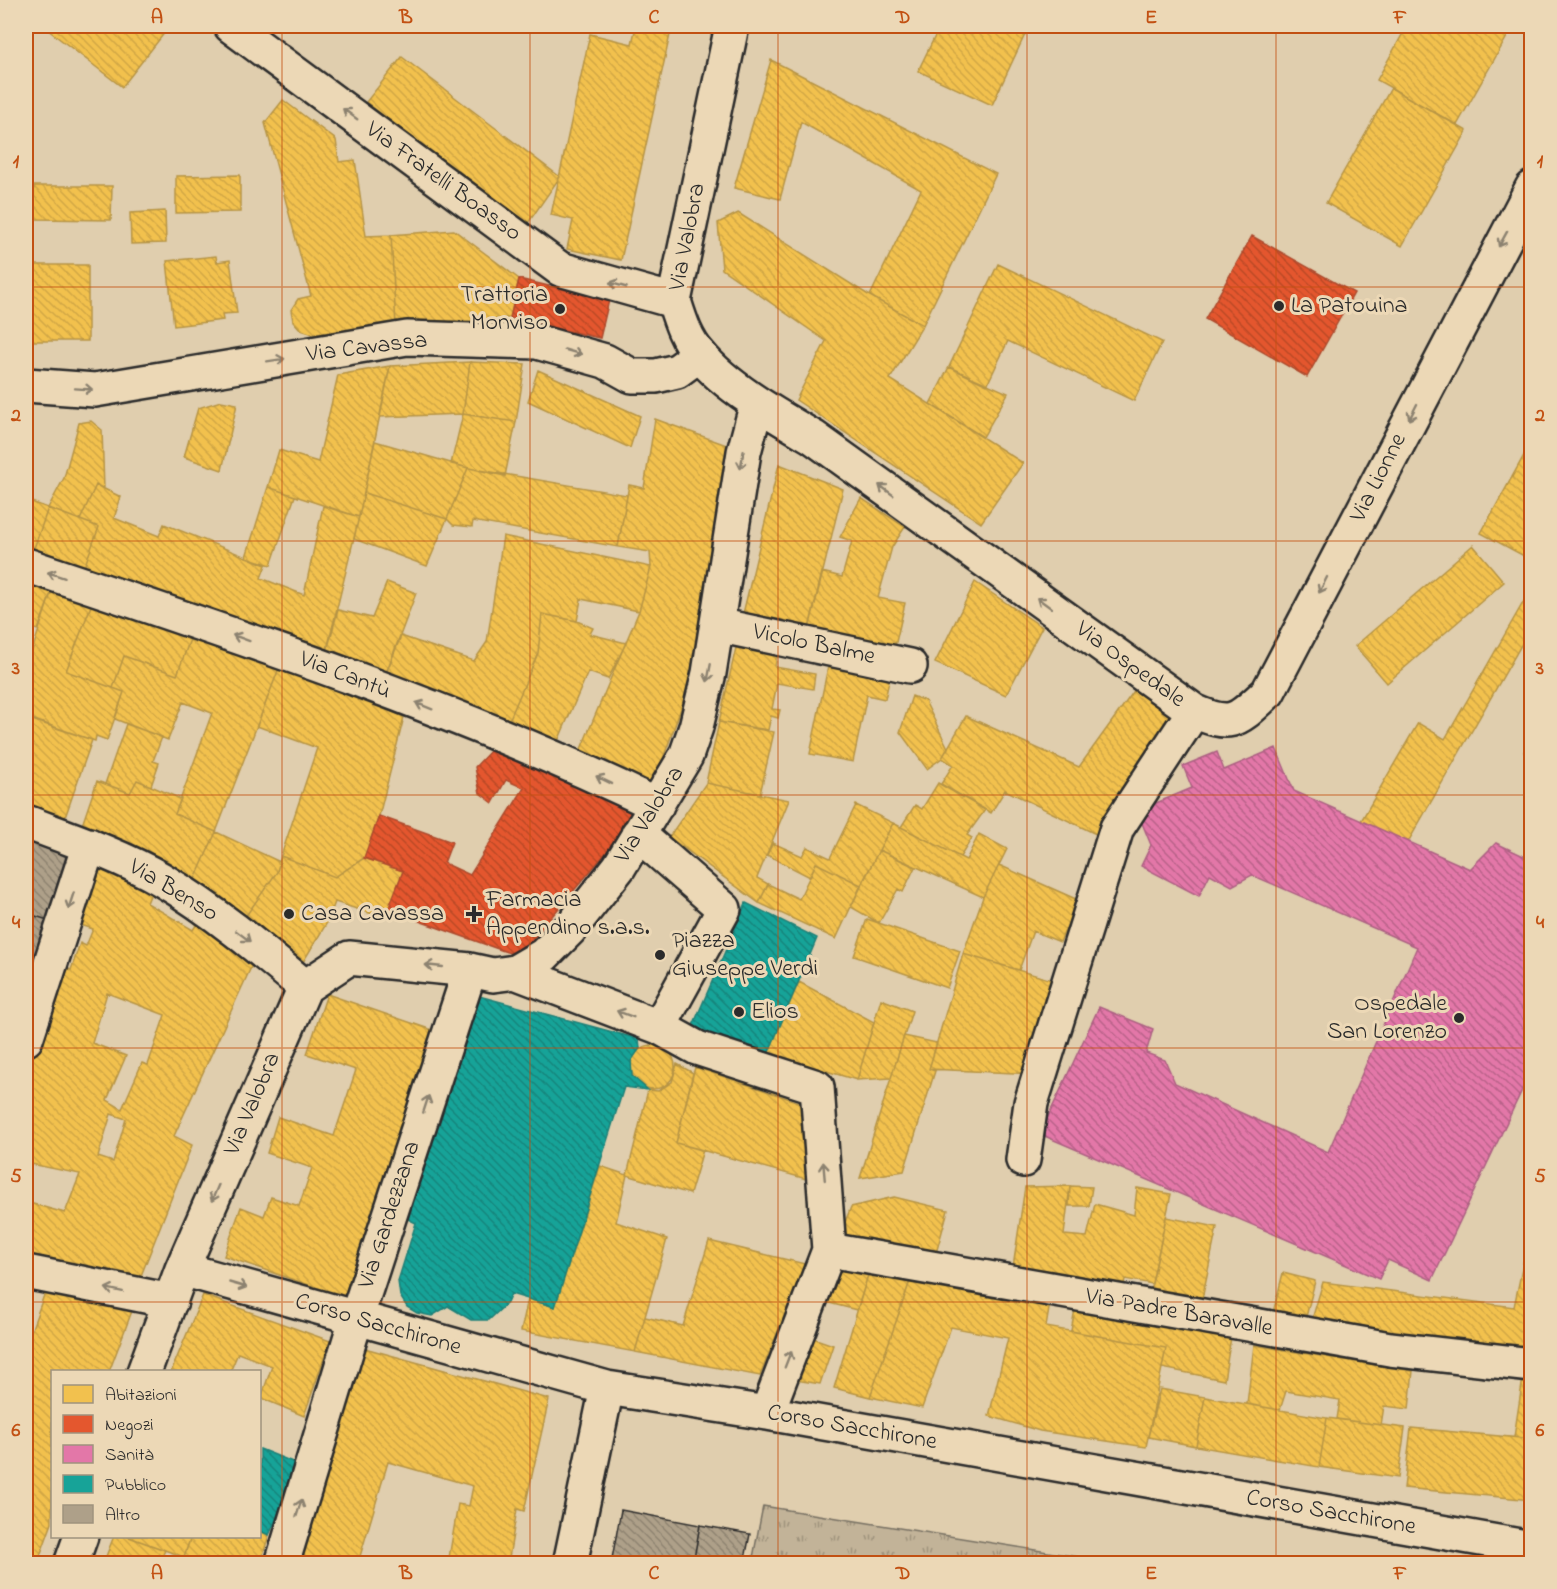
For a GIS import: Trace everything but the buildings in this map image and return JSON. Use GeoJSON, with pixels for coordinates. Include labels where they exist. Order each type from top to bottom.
{"type":"FeatureCollection","features":[{"type":"Feature","properties":{"kind":"street","name":"Via Fratelli Boasso"},"geometry":{"type":"LineString","coordinates":[[231,26],[560,268],[674,301]]}},
{"type":"Feature","properties":{"kind":"street","name":"Via Valobra"},"geometry":{"type":"LineString","coordinates":[[144,1370],[182,1269],[305,987],[349,958],[470,970],[493,975],[515,972],[544,956],[570,929],[619,867],[686,756],[696,727],[709,673],[744,452],[757,403],[699,355],[683,328],[674,301],[732,26]]}},
{"type":"Feature","properties":{"kind":"street","name":"Via Lionne"},"geometry":{"type":"LineString","coordinates":[[1194,711],[1216,721],[1239,719],[1268,692],[1532,188]]}},
{"type":"Feature","properties":{"kind":"street","name":"Via Cavassa"},"geometry":{"type":"LineString","coordinates":[[26,385],[95,390],[407,338],[537,342],[605,361],[632,376],[656,376],[677,371],[699,355]]}},
{"type":"Feature","properties":{"kind":"street","name":"Via Ospedale"},"geometry":{"type":"LineString","coordinates":[[757,403],[813,437],[1194,711],[1117,828],[1031,1103],[1023,1160]]}},
{"type":"Feature","properties":{"kind":"street","name":"Via Cantù"},"geometry":{"type":"LineString","coordinates":[[26,565],[215,628],[376,687],[581,768],[657,805]]}},
{"type":"Feature","properties":{"kind":"street","name":"Vicolo Balme"},"geometry":{"type":"LineString","coordinates":[[717,625],[910,666]]}},
{"type":"Feature","properties":{"kind":"street","name":"Via Benso"},"geometry":{"type":"LineString","coordinates":[[26,822],[89,845],[160,879],[247,938],[305,987]]}},
{"type":"Feature","properties":{"kind":"street"},"geometry":{"type":"LineString","coordinates":[[638,834],[724,909],[658,1027]]}},
{"type":"Feature","properties":{"kind":"street"},"geometry":{"type":"LineString","coordinates":[[26,1039],[89,845]]}},
{"type":"Feature","properties":{"kind":"street","name":"Via Gardezzana"},"geometry":{"type":"LineString","coordinates":[[282,1563],[356,1319],[470,970]]}},
{"type":"Feature","properties":{"kind":"street"},"geometry":{"type":"LineString","coordinates":[[515,972],[658,1027],[697,1048],[817,1087],[829,1218],[829,1250],[767,1413]]}},
{"type":"Feature","properties":{"kind":"street","name":"Via Padre Baravalle"},"geometry":{"type":"LineString","coordinates":[[829,1250],[1390,1349],[1532,1365]]}},
{"type":"Feature","properties":{"kind":"street","name":"Corso Sacchirone"},"geometry":{"type":"LineString","coordinates":[[182,1269],[607,1388],[767,1413],[1532,1548]]}},
{"type":"Feature","properties":{"kind":"street"},"geometry":{"type":"LineString","coordinates":[[26,1272],[171,1301]]}},
{"type":"Feature","properties":{"kind":"street"},"geometry":{"type":"LineString","coordinates":[[570,1563],[607,1388]]}},
{"type":"Feature","properties":{"kind":"street"},"geometry":{"type":"LineString","coordinates":[[71,1563],[80,1538]]}},
{"type":"Feature","properties":{"kind":"green space"},"geometry":{"type":"Polygon","coordinates":[[[763,1506],[1116,1563],[752,1563],[763,1506]]]}},
{"type":"Feature","properties":{"kind":"place","name":"La Patouina"},"geometry":{"type":"Point","coordinates":[1279,306]}},
{"type":"Feature","properties":{"kind":"place","name":"Trattoria Monviso"},"geometry":{"type":"Point","coordinates":[560,309]}},
{"type":"Feature","properties":{"kind":"place","name":"Casa Cavassa"},"geometry":{"type":"Point","coordinates":[289,914]}},
{"type":"Feature","properties":{"kind":"place","name":"Farmacia Appendino s.a.s."},"geometry":{"type":"Point","coordinates":[474,914]}},
{"type":"Feature","properties":{"kind":"place","name":"Piazza Giuseppe Verdi"},"geometry":{"type":"Point","coordinates":[660,955]}},
{"type":"Feature","properties":{"kind":"place","name":"Elios"},"geometry":{"type":"Point","coordinates":[739,1012]}},
{"type":"Feature","properties":{"kind":"place","name":"Ospedale San Lorenzo"},"geometry":{"type":"Point","coordinates":[1459,1018]}}]}
